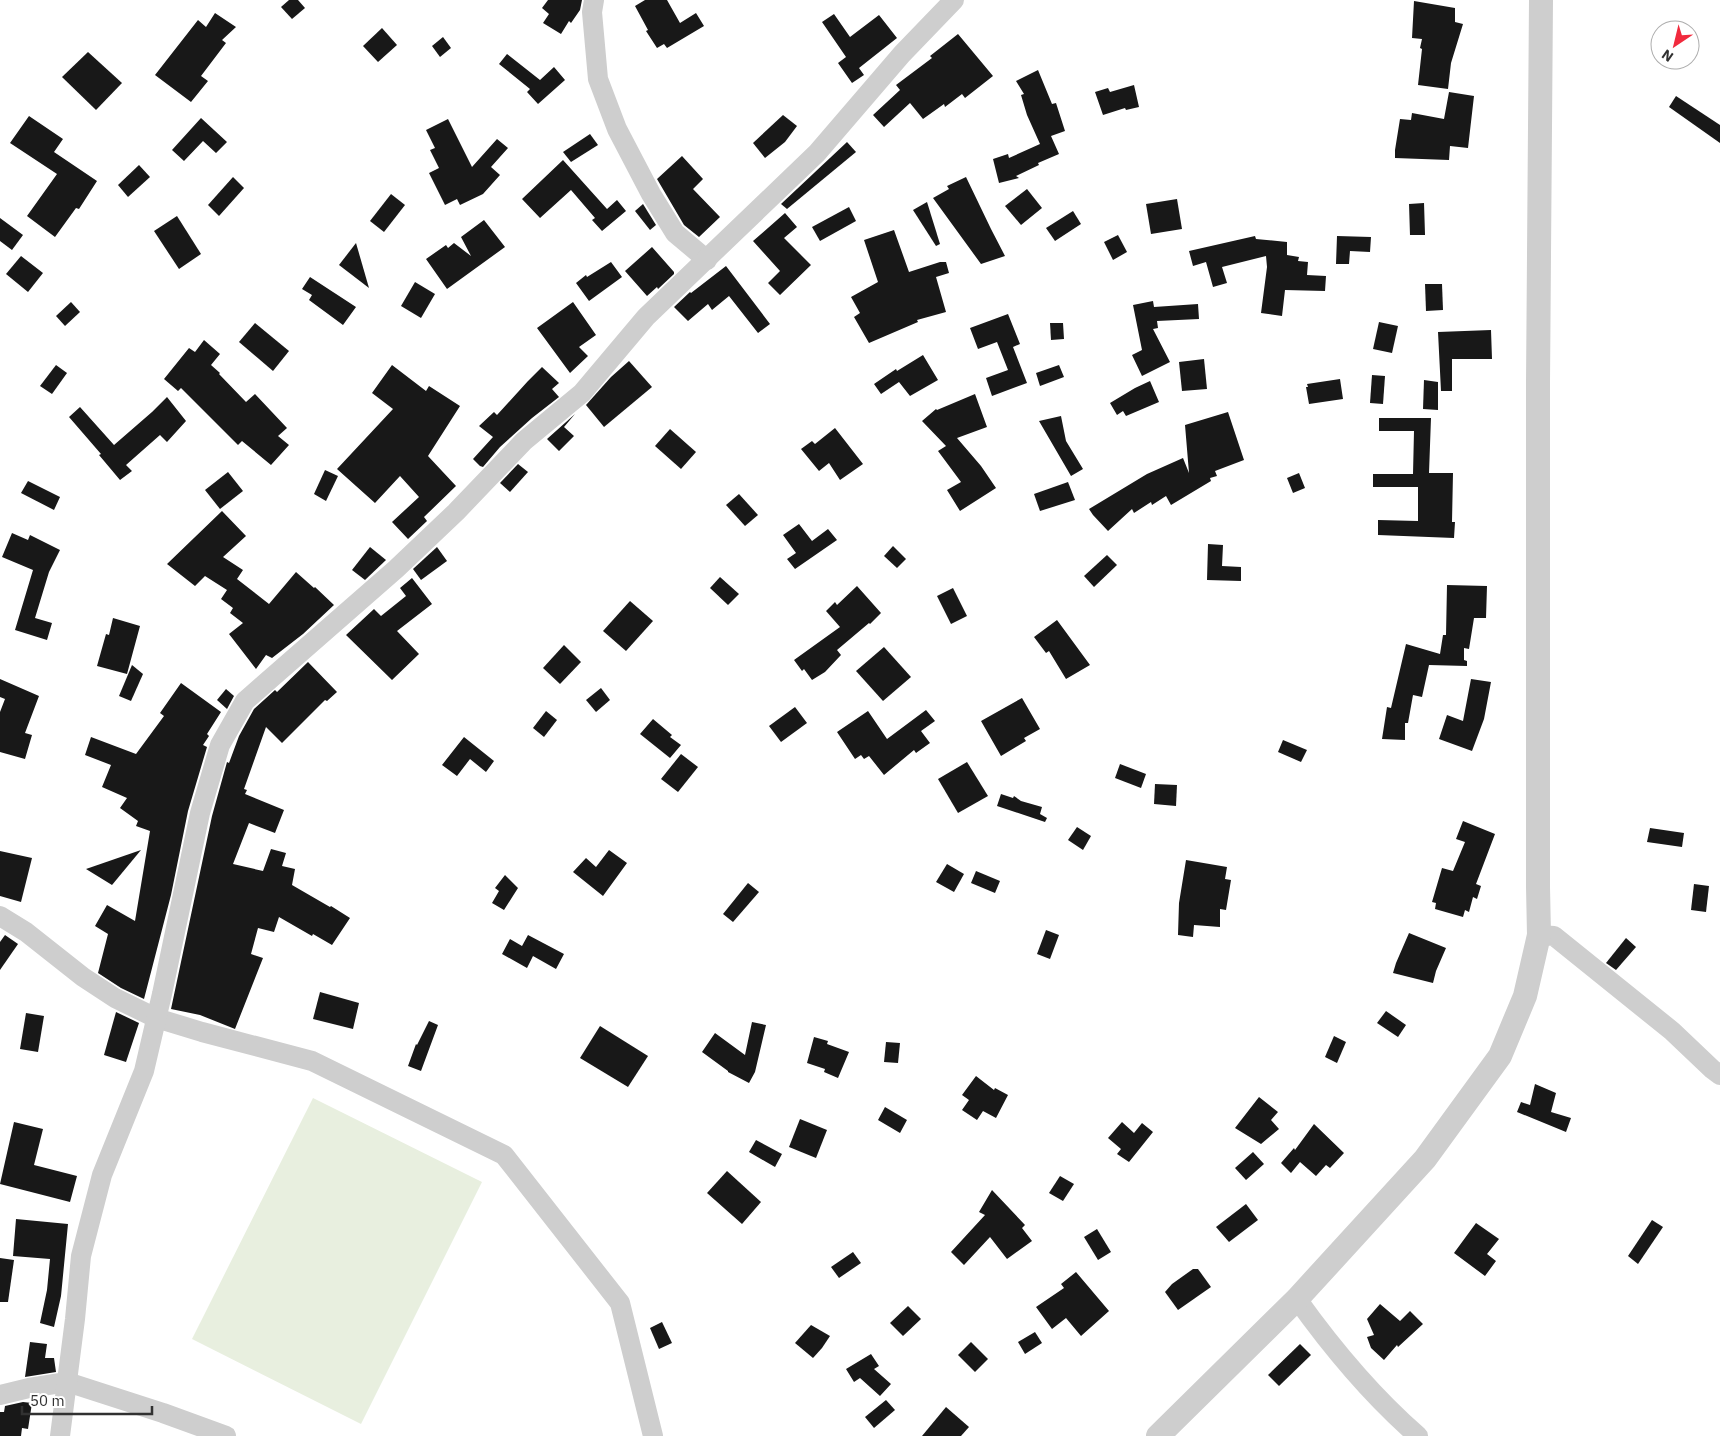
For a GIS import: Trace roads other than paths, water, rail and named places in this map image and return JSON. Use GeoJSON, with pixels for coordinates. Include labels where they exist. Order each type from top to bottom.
{"type":"FeatureCollection","features":[{"type":"Feature","properties":{"kind":"street"},"geometry":{"type":"LineString","coordinates":[[594,0],[592,12],[598,79],[617,130],[651,194],[676,233],[707,260]]}},
{"type":"Feature","properties":{"kind":"street"},"geometry":{"type":"LineString","coordinates":[[60,1436],[81,1256],[102,1175],[144,1071],[200,813],[220,745],[245,701],[396,569],[456,512],[524,441],[582,393],[646,317],[817,153],[902,54],[954,0]]}},
{"type":"Feature","properties":{"kind":"street"},"geometry":{"type":"LineString","coordinates":[[1158,1436],[1297,1298],[1425,1159],[1500,1056],[1525,996],[1539,935],[1538,452],[1541,0]]}},
{"type":"Feature","properties":{"kind":"street"},"geometry":{"type":"LineString","coordinates":[[0,916],[26,932],[83,977],[114,998],[156,1018],[312,1061],[504,1155],[620,1303],[653,1436]]}},
{"type":"Feature","properties":{"kind":"street"},"geometry":{"type":"LineString","coordinates":[[1539,935],[1554,936],[1672,1031],[1712,1069],[1720,1074]]}},
{"type":"Feature","properties":{"kind":"street"},"geometry":{"type":"LineString","coordinates":[[1297,1298],[1321,1331],[1375,1395],[1418,1436]]}},
{"type":"Feature","properties":{"kind":"street"},"geometry":{"type":"LineString","coordinates":[[0,1395],[67,1382],[163,1413],[226,1436]]}}]}
